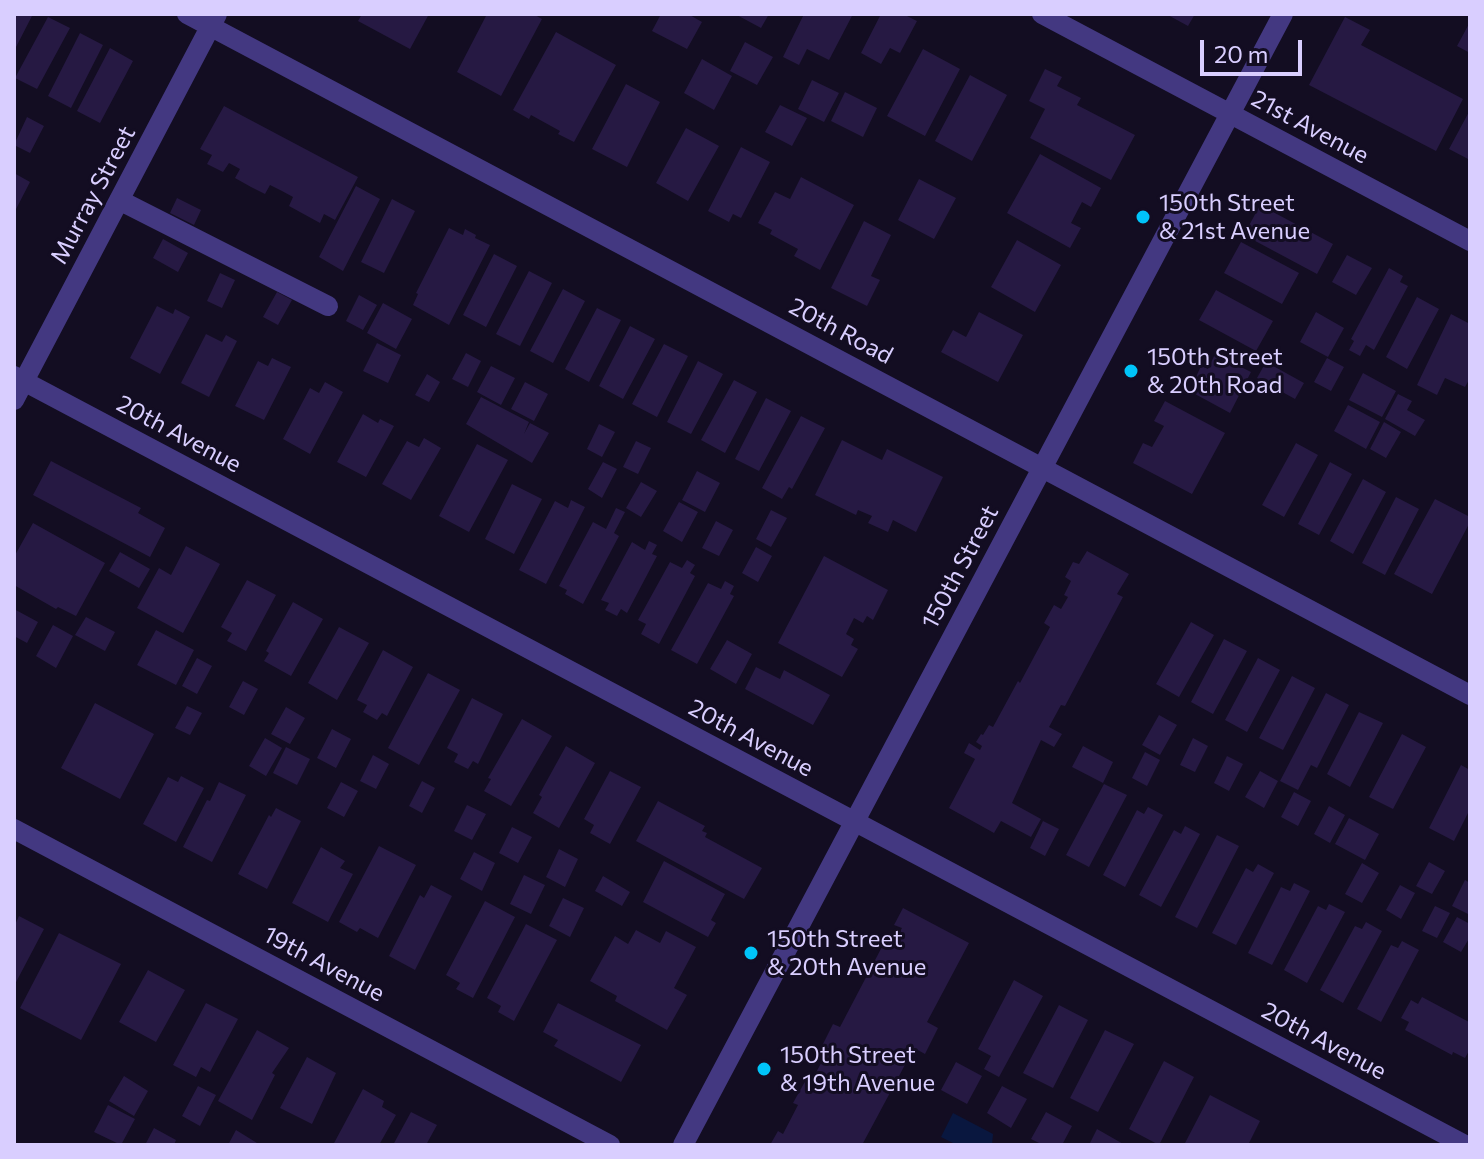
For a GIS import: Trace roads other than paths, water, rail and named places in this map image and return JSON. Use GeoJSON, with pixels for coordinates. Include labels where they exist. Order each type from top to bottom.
{"type":"FeatureCollection","features":[{"type":"Feature","properties":{"kind":"street","name":"20th Road"},"geometry":{"type":"LineString","coordinates":[[187,14],[214,20],[1470,695]]}},
{"type":"Feature","properties":{"kind":"street","name":"21st Avenue"},"geometry":{"type":"LineString","coordinates":[[1042,14],[1470,241]]}},
{"type":"Feature","properties":{"kind":"street","name":"150th Street"},"geometry":{"type":"LineString","coordinates":[[683,1145],[1283,14]]}},
{"type":"Feature","properties":{"kind":"street","name":"Murray Street"},"geometry":{"type":"LineString","coordinates":[[14,400],[19,378],[119,200],[214,20]]}},
{"type":"Feature","properties":{"kind":"street"},"geometry":{"type":"LineString","coordinates":[[119,200],[328,306]]}},
{"type":"Feature","properties":{"kind":"street","name":"20th Avenue"},"geometry":{"type":"LineString","coordinates":[[19,378],[1465,1145]]}},
{"type":"Feature","properties":{"kind":"street","name":"19th Avenue"},"geometry":{"type":"LineString","coordinates":[[14,829],[610,1145]]}},
{"type":"Feature","properties":{"kind":"water"},"geometry":{"type":"Polygon","coordinates":[[[953,1113],[993,1134],[992,1145],[957,1145],[941,1137],[953,1113]]]}},
{"type":"Feature","properties":{"kind":"place","name":"150th Street & 21st Avenue"},"geometry":{"type":"Point","coordinates":[1143,217]}},
{"type":"Feature","properties":{"kind":"place","name":"150th Street & 20th Road"},"geometry":{"type":"Point","coordinates":[1131,371]}},
{"type":"Feature","properties":{"kind":"place","name":"150th Street & 20th Avenue"},"geometry":{"type":"Point","coordinates":[751,953]}},
{"type":"Feature","properties":{"kind":"place","name":"150th Street & 19th Avenue"},"geometry":{"type":"Point","coordinates":[764,1069]}}]}
